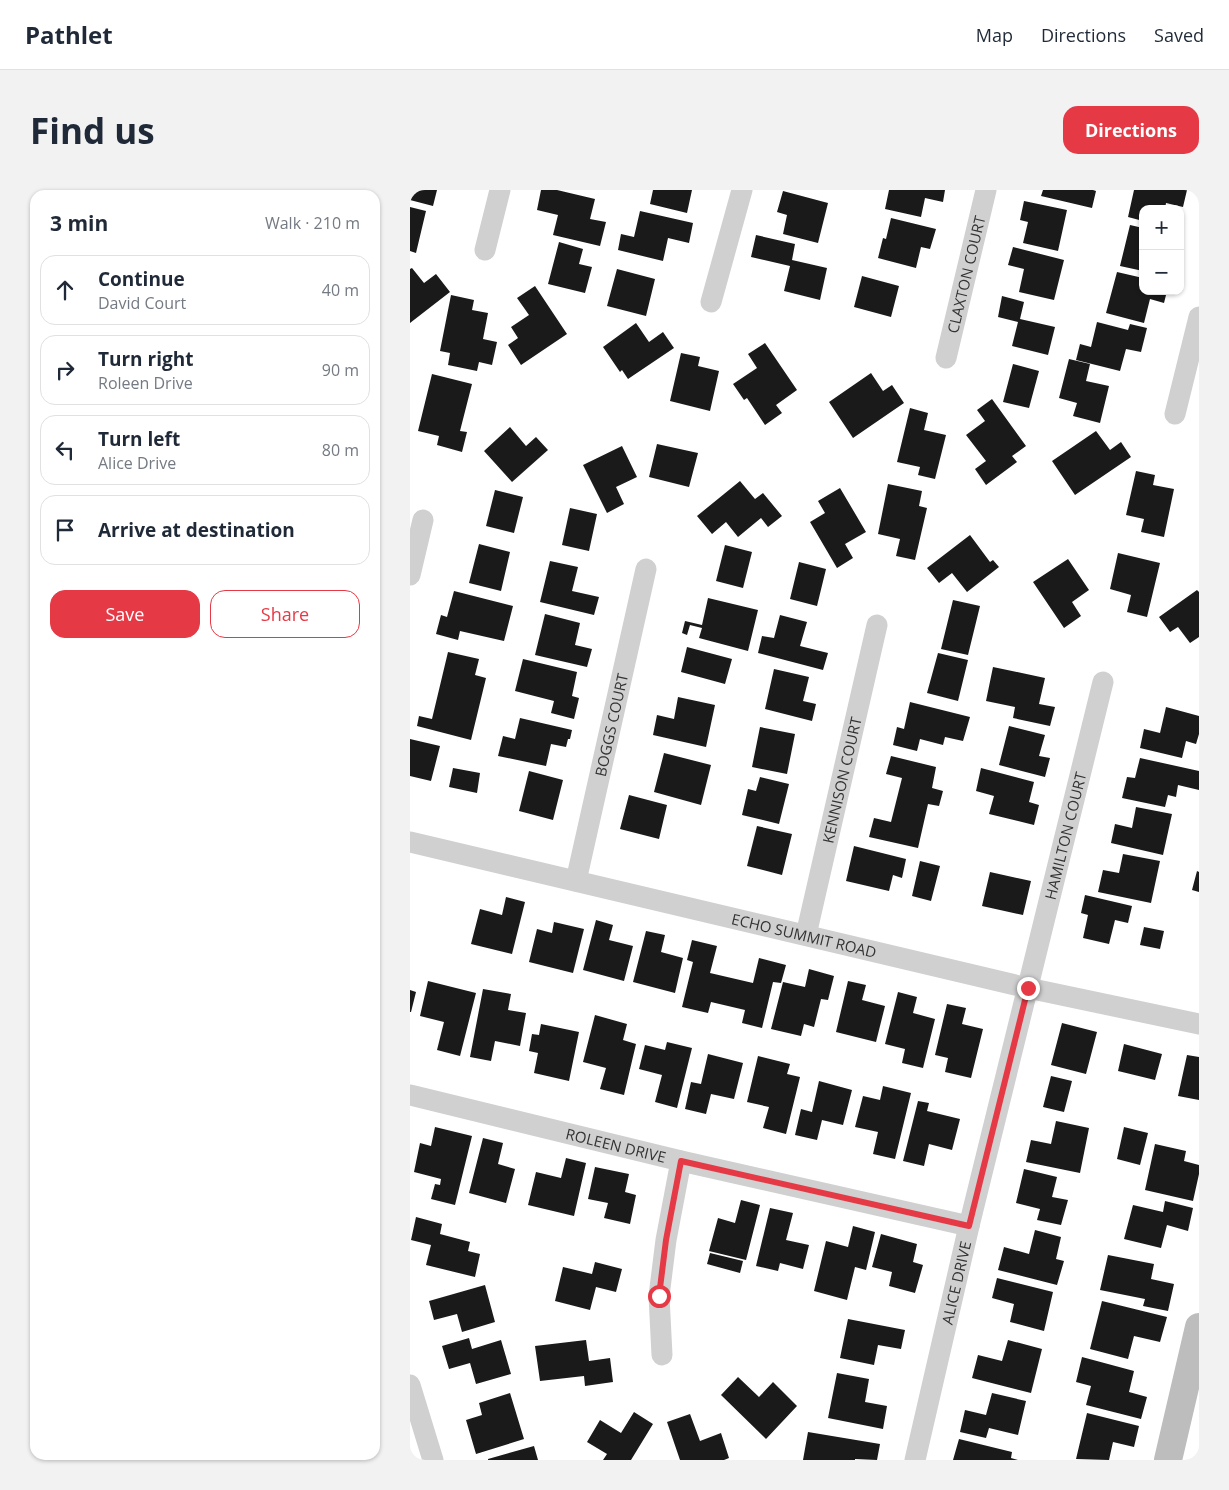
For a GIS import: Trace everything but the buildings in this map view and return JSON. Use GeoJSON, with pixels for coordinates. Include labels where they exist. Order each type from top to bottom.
{"type":"FeatureCollection","features":[{"type":"Feature","properties":{"kind":"street"},"geometry":{"type":"LineString","coordinates":[[485,250],[500,190]]}},
{"type":"Feature","properties":{"kind":"street"},"geometry":{"type":"LineString","coordinates":[[711,302],[742,190]]}},
{"type":"Feature","properties":{"kind":"street","name":"CLAXTON COURT"},"geometry":{"type":"LineString","coordinates":[[946,358],[986,190]]}},
{"type":"Feature","properties":{"kind":"street"},"geometry":{"type":"LineString","coordinates":[[1175,414],[1199,318]]}},
{"type":"Feature","properties":{"kind":"street"},"geometry":{"type":"LineString","coordinates":[[410,575],[423,520]]}},
{"type":"Feature","properties":{"kind":"street","name":"BOGGS COURT"},"geometry":{"type":"LineString","coordinates":[[576,881],[646,569]]}},
{"type":"Feature","properties":{"kind":"street","name":"KENNISON COURT"},"geometry":{"type":"LineString","coordinates":[[806,935],[877,625]]}},
{"type":"Feature","properties":{"kind":"street","name":"HAMILTON COURT"},"geometry":{"type":"LineString","coordinates":[[1028,988],[1103,682]]}},
{"type":"Feature","properties":{"kind":"street","name":"ECHO SUMMIT ROAD"},"geometry":{"type":"LineString","coordinates":[[410,842],[1028,988],[1199,1024]]}},
{"type":"Feature","properties":{"kind":"street","name":"ALICE DRIVE"},"geometry":{"type":"LineString","coordinates":[[915,1460],[969,1226],[1028,988]]}},
{"type":"Feature","properties":{"kind":"street","name":"ROLEEN DRIVE"},"geometry":{"type":"LineString","coordinates":[[410,1095],[681,1161],[969,1226]]}},
{"type":"Feature","properties":{"kind":"street"},"geometry":{"type":"LineString","coordinates":[[662,1355],[659,1296],[666,1240],[681,1161]]}},
{"type":"Feature","properties":{"kind":"street"},"geometry":{"type":"LineString","coordinates":[[1168,1460],[1199,1327]]}},
{"type":"Feature","properties":{"kind":"street"},"geometry":{"type":"LineString","coordinates":[[410,1385],[433,1460]]}},
{"type":"Feature","properties":{"kind":"route"},"geometry":{"type":"LineString","coordinates":[[659,1296],[666,1240],[681,1161],[969,1226],[1028,988]]}}]}
